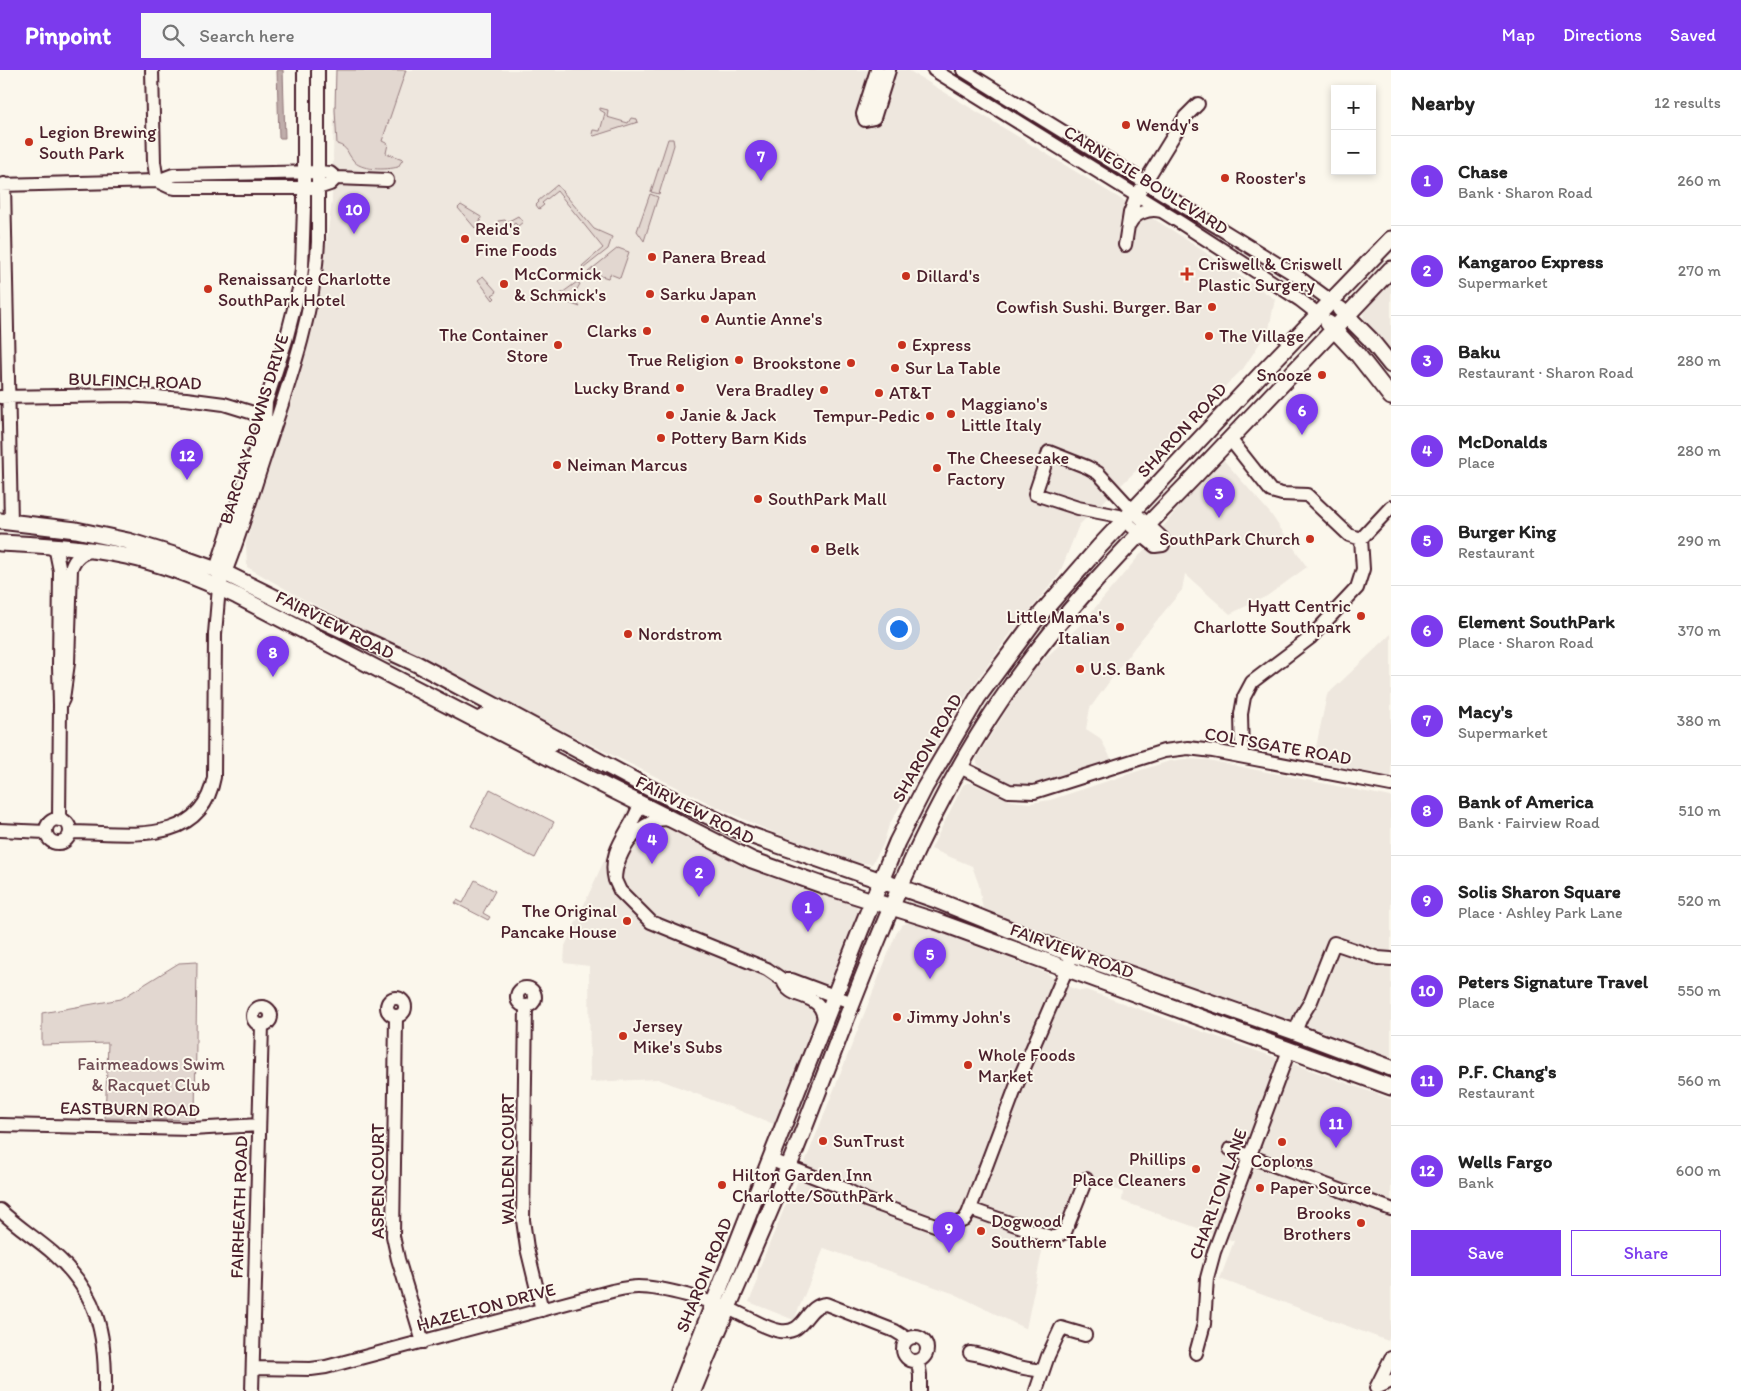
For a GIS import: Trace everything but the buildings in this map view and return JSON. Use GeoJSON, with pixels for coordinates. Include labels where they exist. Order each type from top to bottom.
{"type":"FeatureCollection","features":[{"type":"Feature","properties":{"kind":"main road","name":"SHARON ROAD"},"geometry":{"type":"LineString","coordinates":[[693,1391],[720,1306],[771,1160],[881,881],[925,787],[983,688],[1032,624],[1128,515],[1391,239]]}},
{"type":"Feature","properties":{"kind":"main road","name":"SHARON ROAD"},"geometry":{"type":"LineString","coordinates":[[679,1391],[788,1167],[912,860],[960,767],[992,714],[1037,650],[1093,583],[1391,269]]}},
{"type":"Feature","properties":{"kind":"main road","name":"CARNEGIE BOULEVARD"},"geometry":{"type":"LineString","coordinates":[[1331,301],[1370,339],[1391,365]]}},
{"type":"Feature","properties":{"kind":"main road","name":"CARNEGIE BOULEVARD"},"geometry":{"type":"LineString","coordinates":[[1318,314],[1358,355],[1391,397]]}},
{"type":"Feature","properties":{"kind":"main road","name":"FAIRVIEW ROAD"},"geometry":{"type":"LineString","coordinates":[[4,522],[76,530],[138,544],[221,572],[417,664],[581,750],[647,787],[744,833],[900,887],[1073,954],[1391,1068]]}},
{"type":"Feature","properties":{"kind":"main road","name":"FAIRVIEW ROAD"},"geometry":{"type":"LineString","coordinates":[[0,542],[94,550],[143,560],[179,571],[219,587],[640,804],[768,866],[936,921],[1391,1087]]}},
{"type":"Feature","properties":{"kind":"main road"},"geometry":{"type":"LineString","coordinates":[[478,720],[486,716],[492,716],[545,742],[560,747],[581,750]]}},
{"type":"Feature","properties":{"kind":"street"},"geometry":{"type":"LineString","coordinates":[[152,70],[154,162],[157,181]]}},
{"type":"Feature","properties":{"kind":"street","name":"BARCLAY DOWNS DRIVE"},"geometry":{"type":"LineString","coordinates":[[270,421],[266,402],[286,340],[300,285],[304,239],[304,70]]}},
{"type":"Feature","properties":{"kind":"street","name":"BARCLAY DOWNS DRIVE"},"geometry":{"type":"LineString","coordinates":[[0,830],[46,832],[52,842],[60,843],[67,840],[70,832],[162,832],[190,819],[204,802],[211,788],[214,777],[215,634],[221,572],[236,545],[270,421],[310,306],[316,270],[318,70]]}},
{"type":"Feature","properties":{"kind":"street"},"geometry":{"type":"LineString","coordinates":[[878,76],[889,70]]}},
{"type":"Feature","properties":{"kind":"street"},"geometry":{"type":"LineString","coordinates":[[878,76],[897,70]]}},
{"type":"Feature","properties":{"kind":"street","name":"CARNEGIE BOULEVARD"},"geometry":{"type":"LineString","coordinates":[[934,70],[1161,210],[1300,300],[1318,314]]}},
{"type":"Feature","properties":{"kind":"street","name":"CARNEGIE BOULEVARD"},"geometry":{"type":"LineString","coordinates":[[963,70],[1307,283],[1331,301]]}},
{"type":"Feature","properties":{"kind":"street"},"geometry":{"type":"LineString","coordinates":[[1128,230],[1130,213],[1144,182],[1185,117],[1198,104]]}},
{"type":"Feature","properties":{"kind":"street"},"geometry":{"type":"LineString","coordinates":[[4,522],[2,184],[157,181],[172,175],[304,172],[330,174],[336,178],[387,180]]}},
{"type":"Feature","properties":{"kind":"street"},"geometry":{"type":"LineString","coordinates":[[157,181],[176,188],[318,188],[330,184],[336,178]]}},
{"type":"Feature","properties":{"kind":"street"},"geometry":{"type":"LineString","coordinates":[[1125,244],[1130,222],[1136,216],[1148,210],[1161,210]]}},
{"type":"Feature","properties":{"kind":"street","name":"BULFINCH ROAD"},"geometry":{"type":"LineString","coordinates":[[4,398],[126,395],[193,399],[233,406],[270,421]]}},
{"type":"Feature","properties":{"kind":"street"},"geometry":{"type":"LineString","coordinates":[[1230,439],[1271,491],[1307,496],[1348,535],[1361,539]]}},
{"type":"Feature","properties":{"kind":"street"},"geometry":{"type":"LineString","coordinates":[[1128,515],[1115,515],[1078,508],[1035,494],[1049,452],[1098,473],[1128,515],[1143,529]]}},
{"type":"Feature","properties":{"kind":"street"},"geometry":{"type":"LineString","coordinates":[[1242,756],[1241,714],[1244,697],[1252,682],[1310,638],[1357,588],[1363,569],[1361,539],[1391,507]]}},
{"type":"Feature","properties":{"kind":"street"},"geometry":{"type":"LineString","coordinates":[[49,546],[56,551],[60,568],[59,820]]}},
{"type":"Feature","properties":{"kind":"street"},"geometry":{"type":"LineString","coordinates":[[60,705],[63,699],[68,663],[71,569],[75,560],[82,554],[94,550]]}},
{"type":"Feature","properties":{"kind":"street","name":"COLTSGATE ROAD"},"geometry":{"type":"LineString","coordinates":[[960,767],[1009,791],[1027,793],[1046,790],[1164,752],[1188,748],[1205,749],[1391,785]]}},
{"type":"Feature","properties":{"kind":"street"},"geometry":{"type":"LineString","coordinates":[[640,804],[634,820],[614,856],[613,870],[620,891],[651,922],[767,969],[783,980],[792,980],[853,1003]]}},
{"type":"Feature","properties":{"kind":"street"},"geometry":{"type":"LineString","coordinates":[[615,880],[617,866],[634,835],[657,821],[664,819],[672,820]]}},
{"type":"Feature","properties":{"kind":"street"},"geometry":{"type":"LineString","coordinates":[[59,820],[68,825],[70,832]]}},
{"type":"Feature","properties":{"kind":"street"},"geometry":{"type":"LineString","coordinates":[[46,832],[49,824],[59,820]]}},
{"type":"Feature","properties":{"kind":"street"},"geometry":{"type":"LineString","coordinates":[[1295,1032],[1301,1017],[1311,1001],[1334,943],[1378,958],[1391,959]]}},
{"type":"Feature","properties":{"kind":"street"},"geometry":{"type":"LineString","coordinates":[[771,1160],[843,1188],[866,1200],[935,1225],[951,1226],[964,1220],[970,1209],[1017,1084],[1073,954]]}},
{"type":"Feature","properties":{"kind":"street"},"geometry":{"type":"LineString","coordinates":[[783,980],[789,990],[817,1002],[824,1013],[824,1023]]}},
{"type":"Feature","properties":{"kind":"street","name":"WALDEN COURT"},"geometry":{"type":"LineString","coordinates":[[526,1007],[524,1220],[527,1248],[542,1310]]}},
{"type":"Feature","properties":{"kind":"street","name":"ASPEN COURT"},"geometry":{"type":"LineString","coordinates":[[396,1016],[393,1236],[423,1342]]}},
{"type":"Feature","properties":{"kind":"street","name":"FAIRHEATH ROAD"},"geometry":{"type":"LineString","coordinates":[[252,1391],[262,1024]]}},
{"type":"Feature","properties":{"kind":"street","name":"CHARLTON LANE"},"geometry":{"type":"LineString","coordinates":[[1196,1353],[1204,1324],[1207,1278],[1249,1156],[1289,1050]]}},
{"type":"Feature","properties":{"kind":"street","name":"EASTBURN ROAD"},"geometry":{"type":"LineString","coordinates":[[0,1124],[192,1129],[259,1125]]}},
{"type":"Feature","properties":{"kind":"street"},"geometry":{"type":"LineString","coordinates":[[1230,1149],[1391,1209]]}},
{"type":"Feature","properties":{"kind":"street"},"geometry":{"type":"LineString","coordinates":[[970,1209],[1053,1238],[1065,1232],[1086,1179]]}},
{"type":"Feature","properties":{"kind":"street"},"geometry":{"type":"LineString","coordinates":[[0,1210],[60,1260],[88,1296],[98,1319],[104,1342],[106,1362],[105,1391]]}},
{"type":"Feature","properties":{"kind":"street","name":"HAZELTON DRIVE"},"geometry":{"type":"LineString","coordinates":[[252,1368],[319,1368],[357,1360],[612,1291],[634,1287],[652,1288],[720,1306],[779,1331],[792,1331],[801,1325],[814,1308],[826,1304],[895,1331],[908,1339]]}},
{"type":"Feature","properties":{"kind":"street"},"geometry":{"type":"LineString","coordinates":[[1036,1391],[1042,1371],[1061,1328],[1084,1335]]}},
{"type":"Feature","properties":{"kind":"street"},"geometry":{"type":"LineString","coordinates":[[917,1337],[925,1342],[927,1346],[926,1355],[918,1361],[913,1361],[905,1356],[903,1347],[908,1339],[917,1337]]}},
{"type":"Feature","properties":{"kind":"street"},"geometry":{"type":"LineString","coordinates":[[970,1353],[983,1354],[1023,1368],[1042,1371]]}},
{"type":"Feature","properties":{"kind":"street"},"geometry":{"type":"LineString","coordinates":[[1377,1390],[1391,1358]]}},
{"type":"Feature","properties":{"kind":"street"},"geometry":{"type":"LineString","coordinates":[[918,1361],[920,1391]]}},
{"type":"Feature","properties":{"kind":"street"},"geometry":{"type":"LineString","coordinates":[[1377,1390],[1391,1381]]}},
{"type":"Feature","properties":{"kind":"shaded area"},"geometry":{"type":"Polygon","coordinates":[[[277,70],[283,70],[285,138],[279,138],[277,70]]]}},
{"type":"Feature","properties":{"kind":"shaded area","name":"SouthPark Mall"},"geometry":{"type":"Polygon","coordinates":[[[335,70],[908,70],[1172,230],[1275,299],[1269,329],[1243,369],[1079,525],[1059,575],[1008,637],[969,691],[889,825],[883,845],[872,864],[846,861],[763,828],[715,806],[477,688],[363,628],[303,599],[247,567],[246,543],[309,337],[321,284],[332,201],[335,70]]]}},
{"type":"Feature","properties":{"kind":"shaded area"},"geometry":{"type":"Polygon","coordinates":[[[1391,280],[1391,356],[1365,325],[1363,314],[1369,303],[1391,280]]]}},
{"type":"Feature","properties":{"kind":"shaded area"},"geometry":{"type":"Polygon","coordinates":[[[1220,456],[1270,513],[1307,567],[1267,596],[1230,614],[1185,574],[1182,590],[1134,648],[1090,708],[1086,729],[1100,738],[1112,760],[1032,786],[1006,782],[978,765],[976,759],[1030,673],[1082,623],[1220,456]]]}},
{"type":"Feature","properties":{"kind":"shaded area"},"geometry":{"type":"Polygon","coordinates":[[[1391,634],[1391,777],[1313,761],[1327,695],[1391,634]]]}},
{"type":"Feature","properties":{"kind":"shaded area"},"geometry":{"type":"Polygon","coordinates":[[[1184,759],[1208,760],[1391,797],[1391,1060],[983,910],[979,885],[972,866],[931,849],[963,785],[967,783],[1012,801],[1030,803],[1050,800],[1170,761],[1184,759]]]}},
{"type":"Feature","properties":{"kind":"shaded area"},"geometry":{"type":"Polygon","coordinates":[[[629,806],[853,902],[857,907],[860,919],[779,1126],[658,1079],[590,1082],[589,966],[564,963],[565,946],[629,806]]]}},
{"type":"Feature","properties":{"kind":"shaded area"},"geometry":{"type":"Polygon","coordinates":[[[916,923],[1047,973],[1063,985],[1081,991],[1086,990],[1391,1099],[1391,1334],[1388,1341],[1220,1279],[1234,1241],[1122,1201],[1123,1192],[1087,1179],[1070,1226],[1045,1237],[1026,1329],[955,1294],[824,1248],[794,1320],[749,1302],[757,1283],[758,1271],[794,1190],[896,934],[902,925],[916,923]]]}},
{"type":"Feature","properties":{"kind":"green space"},"geometry":{"type":"Polygon","coordinates":[[[336,70],[406,70],[382,141],[388,144],[386,153],[403,159],[398,167],[381,169],[361,166],[356,164],[345,149],[337,144],[335,110],[336,70]]]}},
{"type":"Feature","properties":{"kind":"green space"},"geometry":{"type":"Polygon","coordinates":[[[600,108],[608,110],[607,117],[628,123],[631,118],[637,119],[638,122],[594,136],[592,134],[593,130],[600,131],[605,113],[600,108]]]}},
{"type":"Feature","properties":{"kind":"green space"},"geometry":{"type":"Polygon","coordinates":[[[668,139],[673,139],[674,145],[659,194],[651,192],[668,139]]]}},
{"type":"Feature","properties":{"kind":"green space"},"geometry":{"type":"Polygon","coordinates":[[[557,185],[594,229],[612,237],[608,249],[584,268],[582,266],[603,248],[557,191],[542,203],[544,205],[539,209],[536,205],[538,201],[557,185]]]}},
{"type":"Feature","properties":{"kind":"green space"},"geometry":{"type":"Polygon","coordinates":[[[650,194],[658,197],[644,241],[637,231],[650,194]]]}},
{"type":"Feature","properties":{"kind":"green space"},"geometry":{"type":"Polygon","coordinates":[[[461,205],[481,217],[480,222],[475,228],[458,208],[461,205]]]}},
{"type":"Feature","properties":{"kind":"green space"},"geometry":{"type":"Polygon","coordinates":[[[518,216],[523,222],[518,226],[515,223],[500,235],[497,228],[498,221],[505,220],[507,222],[518,216]]]}},
{"type":"Feature","properties":{"kind":"green space"},"geometry":{"type":"Polygon","coordinates":[[[618,248],[629,252],[620,278],[610,274],[608,278],[588,272],[618,248]]]}},
{"type":"Feature","properties":{"kind":"green space"},"geometry":{"type":"Polygon","coordinates":[[[483,276],[497,292],[492,295],[495,298],[493,300],[478,280],[483,276]]]}},
{"type":"Feature","properties":{"kind":"green space"},"geometry":{"type":"Polygon","coordinates":[[[577,282],[580,284],[575,293],[577,299],[575,300],[580,307],[555,298],[577,282]]]}},
{"type":"Feature","properties":{"kind":"green space"},"geometry":{"type":"Polygon","coordinates":[[[490,789],[554,822],[535,858],[471,826],[490,789]]]}},
{"type":"Feature","properties":{"kind":"green space"},"geometry":{"type":"Polygon","coordinates":[[[475,880],[495,891],[483,913],[490,917],[488,920],[455,903],[457,900],[463,903],[475,880]]]}},
{"type":"Feature","properties":{"kind":"green space","name":"Fairmeadows Swim & Racquet Club"},"geometry":{"type":"Polygon","coordinates":[[[197,962],[195,1120],[105,1118],[108,1043],[42,1045],[42,1013],[121,999],[179,963],[197,962]]]}},
{"type":"Feature","properties":{"kind":"place","name":"Wendy's"},"geometry":{"type":"Point","coordinates":[1126,125]}},
{"type":"Feature","properties":{"kind":"place","name":"Legion Brewing South Park"},"geometry":{"type":"Point","coordinates":[29,142]}},
{"type":"Feature","properties":{"kind":"place","name":"Rooster's"},"geometry":{"type":"Point","coordinates":[1225,178]}},
{"type":"Feature","properties":{"kind":"place","name":"Macy's"},"geometry":{"type":"Point","coordinates":[761,181]}},
{"type":"Feature","properties":{"kind":"place","name":"Peters Signature Travel"},"geometry":{"type":"Point","coordinates":[354,234]}},
{"type":"Feature","properties":{"kind":"place","name":"Reid's Fine Foods"},"geometry":{"type":"Point","coordinates":[465,239]}},
{"type":"Feature","properties":{"kind":"place","name":"Panera Bread"},"geometry":{"type":"Point","coordinates":[652,257]}},
{"type":"Feature","properties":{"kind":"place","name":"Criswell & Criswell Plastic Surgery"},"geometry":{"type":"Point","coordinates":[1187,274]}},
{"type":"Feature","properties":{"kind":"place","name":"Dillard's"},"geometry":{"type":"Point","coordinates":[906,276]}},
{"type":"Feature","properties":{"kind":"place","name":"McCormick & Schmick's"},"geometry":{"type":"Point","coordinates":[504,284]}},
{"type":"Feature","properties":{"kind":"place","name":"Renaissance Charlotte SouthPark Hotel"},"geometry":{"type":"Point","coordinates":[208,289]}},
{"type":"Feature","properties":{"kind":"place","name":"Sarku Japan"},"geometry":{"type":"Point","coordinates":[650,294]}},
{"type":"Feature","properties":{"kind":"place","name":"Cowfish Sushi. Burger. Bar"},"geometry":{"type":"Point","coordinates":[1212,307]}},
{"type":"Feature","properties":{"kind":"place","name":"Auntie Anne's"},"geometry":{"type":"Point","coordinates":[705,319]}},
{"type":"Feature","properties":{"kind":"place","name":"Clarks"},"geometry":{"type":"Point","coordinates":[647,331]}},
{"type":"Feature","properties":{"kind":"place","name":"The Village"},"geometry":{"type":"Point","coordinates":[1209,336]}},
{"type":"Feature","properties":{"kind":"place","name":"The Container Store"},"geometry":{"type":"Point","coordinates":[558,345]}},
{"type":"Feature","properties":{"kind":"place","name":"Express"},"geometry":{"type":"Point","coordinates":[902,345]}},
{"type":"Feature","properties":{"kind":"place","name":"True Religion"},"geometry":{"type":"Point","coordinates":[739,360]}},
{"type":"Feature","properties":{"kind":"place","name":"Brookstone"},"geometry":{"type":"Point","coordinates":[851,363]}},
{"type":"Feature","properties":{"kind":"place","name":"Sur La Table"},"geometry":{"type":"Point","coordinates":[895,368]}},
{"type":"Feature","properties":{"kind":"place","name":"Snooze"},"geometry":{"type":"Point","coordinates":[1322,375]}},
{"type":"Feature","properties":{"kind":"place","name":"Lucky Brand"},"geometry":{"type":"Point","coordinates":[680,388]}},
{"type":"Feature","properties":{"kind":"place","name":"Vera Bradley"},"geometry":{"type":"Point","coordinates":[824,390]}},
{"type":"Feature","properties":{"kind":"place","name":"AT&T"},"geometry":{"type":"Point","coordinates":[879,393]}},
{"type":"Feature","properties":{"kind":"place","name":"Maggiano's Little Italy"},"geometry":{"type":"Point","coordinates":[951,414]}},
{"type":"Feature","properties":{"kind":"place","name":"Janie & Jack"},"geometry":{"type":"Point","coordinates":[670,415]}},
{"type":"Feature","properties":{"kind":"place","name":"Tempur-Pedic"},"geometry":{"type":"Point","coordinates":[930,416]}},
{"type":"Feature","properties":{"kind":"place","name":"Element SouthPark"},"geometry":{"type":"Point","coordinates":[1302,435]}},
{"type":"Feature","properties":{"kind":"place","name":"Pottery Barn Kids"},"geometry":{"type":"Point","coordinates":[661,438]}},
{"type":"Feature","properties":{"kind":"place","name":"Neiman Marcus"},"geometry":{"type":"Point","coordinates":[557,465]}},
{"type":"Feature","properties":{"kind":"place","name":"The Cheesecake Factory"},"geometry":{"type":"Point","coordinates":[937,468]}},
{"type":"Feature","properties":{"kind":"place","name":"Wells Fargo"},"geometry":{"type":"Point","coordinates":[187,480]}},
{"type":"Feature","properties":{"kind":"place","name":"SouthPark Mall"},"geometry":{"type":"Point","coordinates":[758,499]}},
{"type":"Feature","properties":{"kind":"place","name":"Baku"},"geometry":{"type":"Point","coordinates":[1219,518]}},
{"type":"Feature","properties":{"kind":"place","name":"SouthPark Church"},"geometry":{"type":"Point","coordinates":[1310,539]}},
{"type":"Feature","properties":{"kind":"place","name":"Belk"},"geometry":{"type":"Point","coordinates":[815,549]}},
{"type":"Feature","properties":{"kind":"place","name":"Hyatt Centric Charlotte Southpark"},"geometry":{"type":"Point","coordinates":[1361,616]}},
{"type":"Feature","properties":{"kind":"place","name":"Little Mama's Italian"},"geometry":{"type":"Point","coordinates":[1120,627]}},
{"type":"Feature","properties":{"kind":"place","name":"Nordstrom"},"geometry":{"type":"Point","coordinates":[628,634]}},
{"type":"Feature","properties":{"kind":"place","name":"U.S. Bank"},"geometry":{"type":"Point","coordinates":[1080,669]}},
{"type":"Feature","properties":{"kind":"place","name":"Bank of America"},"geometry":{"type":"Point","coordinates":[273,677]}},
{"type":"Feature","properties":{"kind":"place","name":"McDonalds"},"geometry":{"type":"Point","coordinates":[652,864]}},
{"type":"Feature","properties":{"kind":"place","name":"Kangaroo Express"},"geometry":{"type":"Point","coordinates":[699,897]}},
{"type":"Feature","properties":{"kind":"place","name":"The Original Pancake House"},"geometry":{"type":"Point","coordinates":[627,921]}},
{"type":"Feature","properties":{"kind":"place","name":"Chase"},"geometry":{"type":"Point","coordinates":[808,932]}},
{"type":"Feature","properties":{"kind":"place","name":"Burger King"},"geometry":{"type":"Point","coordinates":[930,979]}},
{"type":"Feature","properties":{"kind":"place","name":"Jimmy John's"},"geometry":{"type":"Point","coordinates":[897,1017]}},
{"type":"Feature","properties":{"kind":"place","name":"Jersey Mike's Subs"},"geometry":{"type":"Point","coordinates":[623,1036]}},
{"type":"Feature","properties":{"kind":"place","name":"Whole Foods Market"},"geometry":{"type":"Point","coordinates":[968,1065]}},
{"type":"Feature","properties":{"kind":"place","name":"SunTrust"},"geometry":{"type":"Point","coordinates":[823,1141]}},
{"type":"Feature","properties":{"kind":"place","name":"Coplons"},"geometry":{"type":"Point","coordinates":[1282,1142]}},
{"type":"Feature","properties":{"kind":"place","name":"P.F. Chang's"},"geometry":{"type":"Point","coordinates":[1336,1148]}},
{"type":"Feature","properties":{"kind":"place","name":"Phillips Place Cleaners"},"geometry":{"type":"Point","coordinates":[1196,1169]}},
{"type":"Feature","properties":{"kind":"place","name":"Hilton Garden Inn Charlotte/SouthPark"},"geometry":{"type":"Point","coordinates":[722,1185]}},
{"type":"Feature","properties":{"kind":"place","name":"Paper Source"},"geometry":{"type":"Point","coordinates":[1260,1188]}},
{"type":"Feature","properties":{"kind":"place","name":"Brooks Brothers"},"geometry":{"type":"Point","coordinates":[1361,1223]}},
{"type":"Feature","properties":{"kind":"place","name":"Dogwood Southern Table"},"geometry":{"type":"Point","coordinates":[981,1231]}},
{"type":"Feature","properties":{"kind":"place","name":"Solis Sharon Square"},"geometry":{"type":"Point","coordinates":[949,1253]}}]}
